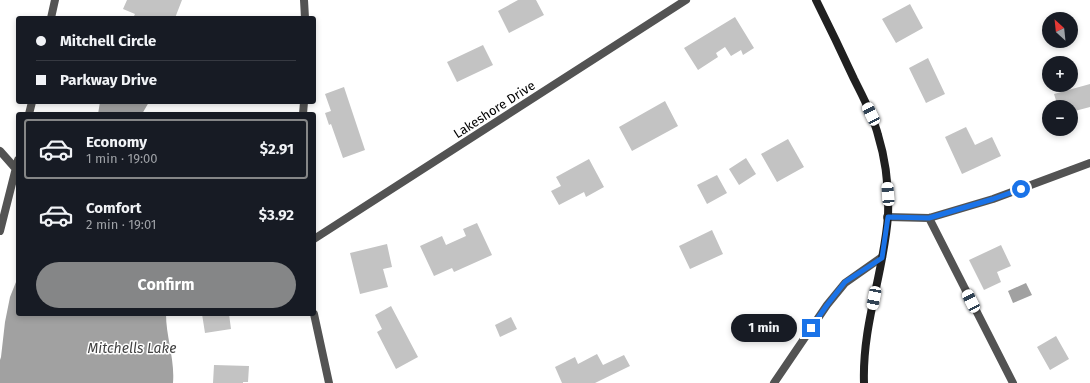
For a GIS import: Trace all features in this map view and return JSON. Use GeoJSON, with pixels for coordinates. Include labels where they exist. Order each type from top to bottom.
{"type":"FeatureCollection","features":[{"type":"Feature","properties":{"kind":"street"},"geometry":{"type":"LineString","coordinates":[[52,16],[56,0]]}},
{"type":"Feature","properties":{"kind":"street"},"geometry":{"type":"LineString","coordinates":[[304,0],[305,16]]}},
{"type":"Feature","properties":{"kind":"street","name":"Lakeshore Drive"},"geometry":{"type":"LineString","coordinates":[[316,238],[686,0]]}},
{"type":"Feature","properties":{"kind":"street"},"geometry":{"type":"LineString","coordinates":[[816,0],[871,114],[878,134],[887,176],[888,217],[882,258],[866,338],[863,363],[864,383]]}},
{"type":"Feature","properties":{"kind":"street"},"geometry":{"type":"LineString","coordinates":[[0,151],[16,163]]}},
{"type":"Feature","properties":{"kind":"street"},"geometry":{"type":"LineString","coordinates":[[888,217],[929,218],[993,199],[1090,163]]}},
{"type":"Feature","properties":{"kind":"street"},"geometry":{"type":"LineString","coordinates":[[0,231],[16,168]]}},
{"type":"Feature","properties":{"kind":"street"},"geometry":{"type":"LineString","coordinates":[[929,218],[1013,383]]}},
{"type":"Feature","properties":{"kind":"street"},"geometry":{"type":"LineString","coordinates":[[774,383],[827,305],[845,282],[882,258]]}},
{"type":"Feature","properties":{"kind":"street"},"geometry":{"type":"LineString","coordinates":[[314,316],[329,383]]}},
{"type":"Feature","properties":{"kind":"water"},"geometry":{"type":"Polygon","coordinates":[[[100,104],[148,104],[143,112],[98,112],[100,104]]]}},
{"type":"Feature","properties":{"kind":"water","name":"Mitchells Lake"},"geometry":{"type":"Polygon","coordinates":[[[16,282],[16,316],[166,316],[173,365],[173,383],[0,383],[0,360],[10,297],[16,282]]]}},
{"type":"Feature","properties":{"kind":"water"},"geometry":{"type":"Polygon","coordinates":[[[1026,283],[1032,295],[1013,303],[1008,291],[1026,283]]]}},
{"type":"Feature","properties":{"kind":"building"},"geometry":{"type":"Polygon","coordinates":[[[127,0],[182,0],[176,16],[134,16],[135,14],[123,9],[127,0]]]}},
{"type":"Feature","properties":{"kind":"building"},"geometry":{"type":"Polygon","coordinates":[[[518,0],[536,0],[544,15],[509,33],[498,11],[518,0]]]}},
{"type":"Feature","properties":{"kind":"building"},"geometry":{"type":"Polygon","coordinates":[[[910,4],[923,28],[896,43],[882,19],[910,4]]]}},
{"type":"Feature","properties":{"kind":"building"},"geometry":{"type":"Polygon","coordinates":[[[735,17],[754,48],[743,55],[741,50],[731,56],[725,47],[716,53],[718,57],[698,70],[684,48],[735,17]]]}},
{"type":"Feature","properties":{"kind":"building"},"geometry":{"type":"Polygon","coordinates":[[[483,45],[493,65],[457,82],[447,62],[483,45]]]}},
{"type":"Feature","properties":{"kind":"building"},"geometry":{"type":"Polygon","coordinates":[[[928,58],[945,94],[926,103],[909,68],[928,58]]]}},
{"type":"Feature","properties":{"kind":"building"},"geometry":{"type":"Polygon","coordinates":[[[1090,84],[1090,107],[1078,110],[1078,100],[1056,100],[1054,94],[1061,92],[1078,92],[1078,87],[1090,84]]]}},
{"type":"Feature","properties":{"kind":"building"},"geometry":{"type":"Polygon","coordinates":[[[344,87],[365,150],[343,158],[331,124],[329,125],[325,113],[331,111],[325,94],[344,87]]]}},
{"type":"Feature","properties":{"kind":"building"},"geometry":{"type":"Polygon","coordinates":[[[665,101],[678,126],[632,151],[619,127],[665,101]]]}},
{"type":"Feature","properties":{"kind":"building"},"geometry":{"type":"Polygon","coordinates":[[[966,127],[975,145],[992,137],[1001,156],[962,174],[945,137],[966,127]]]}},
{"type":"Feature","properties":{"kind":"building"},"geometry":{"type":"Polygon","coordinates":[[[788,139],[804,167],[777,182],[761,154],[788,139]]]}},
{"type":"Feature","properties":{"kind":"building"},"geometry":{"type":"Polygon","coordinates":[[[746,158],[756,174],[739,185],[729,169],[746,158]]]}},
{"type":"Feature","properties":{"kind":"building"},"geometry":{"type":"Polygon","coordinates":[[[589,159],[604,187],[586,197],[584,192],[559,205],[551,191],[561,186],[556,177],[589,159]]]}},
{"type":"Feature","properties":{"kind":"building"},"geometry":{"type":"Polygon","coordinates":[[[717,175],[727,193],[707,204],[697,185],[717,175]]]}},
{"type":"Feature","properties":{"kind":"building"},"geometry":{"type":"Polygon","coordinates":[[[477,223],[492,255],[454,272],[452,268],[434,276],[420,246],[442,236],[446,245],[466,236],[463,229],[477,223]]]}},
{"type":"Feature","properties":{"kind":"building"},"geometry":{"type":"Polygon","coordinates":[[[712,230],[723,254],[690,269],[679,246],[712,230]]]}},
{"type":"Feature","properties":{"kind":"building"},"geometry":{"type":"Polygon","coordinates":[[[387,244],[392,267],[383,269],[388,287],[360,294],[350,253],[387,244]]]}},
{"type":"Feature","properties":{"kind":"building"},"geometry":{"type":"Polygon","coordinates":[[[1001,245],[1011,266],[997,272],[1001,282],[984,290],[969,260],[1001,245]]]}},
{"type":"Feature","properties":{"kind":"building"},"geometry":{"type":"Polygon","coordinates":[[[391,306],[418,357],[396,369],[377,332],[382,329],[375,315],[391,306]]]}},
{"type":"Feature","properties":{"kind":"building"},"geometry":{"type":"Polygon","coordinates":[[[202,316],[229,316],[231,329],[205,333],[202,316]]]}},
{"type":"Feature","properties":{"kind":"building"},"geometry":{"type":"Polygon","coordinates":[[[511,317],[517,329],[500,337],[495,325],[511,317]]]}},
{"type":"Feature","properties":{"kind":"building"},"geometry":{"type":"Polygon","coordinates":[[[1056,336],[1069,359],[1050,370],[1037,347],[1056,336]]]}},
{"type":"Feature","properties":{"kind":"building"},"geometry":{"type":"Polygon","coordinates":[[[597,354],[603,365],[624,355],[630,366],[595,383],[562,383],[555,367],[575,357],[578,364],[597,354]]]}},
{"type":"Feature","properties":{"kind":"building"},"geometry":{"type":"Polygon","coordinates":[[[214,365],[249,366],[248,382],[213,383],[214,365]]]}},
{"type":"Feature","properties":{"kind":"route"},"geometry":{"type":"LineString","coordinates":[[811,328],[845,282],[882,258],[888,217],[929,218],[1021,189]]}}]}
